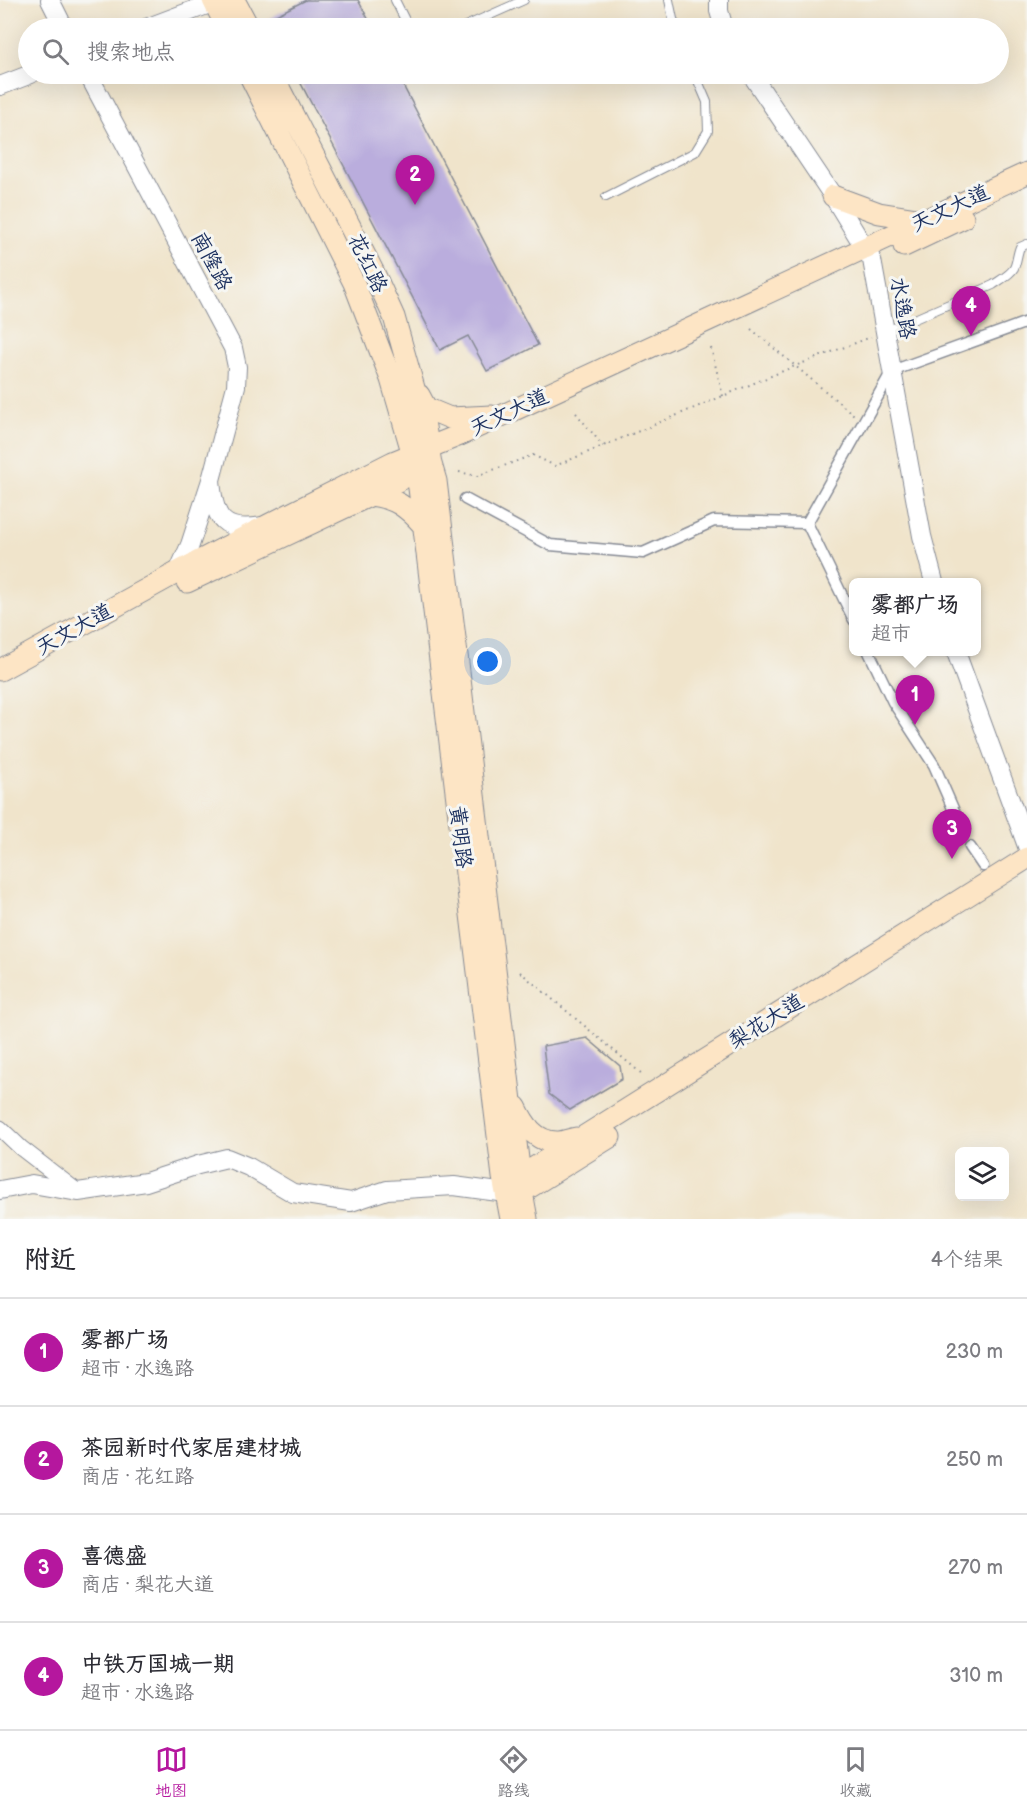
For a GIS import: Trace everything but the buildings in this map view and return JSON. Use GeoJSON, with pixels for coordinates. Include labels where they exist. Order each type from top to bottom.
{"type":"FeatureCollection","features":[{"type":"Feature","properties":{"kind":"main road"},"geometry":{"type":"LineString","coordinates":[[220,1],[224,18]]}},
{"type":"Feature","properties":{"kind":"main road"},"geometry":{"type":"LineString","coordinates":[[220,1],[238,18]]}},
{"type":"Feature","properties":{"kind":"main road","name":"花红路"},"geometry":{"type":"LineString","coordinates":[[254,84],[354,284],[422,460]]}},
{"type":"Feature","properties":{"kind":"main road","name":"花红路"},"geometry":{"type":"LineString","coordinates":[[277,84],[374,273],[394,317],[425,427],[422,460]]}},
{"type":"Feature","properties":{"kind":"main road","name":"天文大道"},"geometry":{"type":"LineString","coordinates":[[0,670],[178,572],[393,462],[422,460],[868,255],[923,220],[1027,173]]}},
{"type":"Feature","properties":{"kind":"main road","name":"天文大道"},"geometry":{"type":"LineString","coordinates":[[0,686],[184,584],[371,495],[422,460],[502,415],[868,255],[1027,189]]}},
{"type":"Feature","properties":{"kind":"main road"},"geometry":{"type":"LineString","coordinates":[[832,196],[879,213],[923,220]]}},
{"type":"Feature","properties":{"kind":"main road"},"geometry":{"type":"LineString","coordinates":[[354,284],[369,303],[379,304],[381,295],[374,273]]}},
{"type":"Feature","properties":{"kind":"main road"},"geometry":{"type":"LineString","coordinates":[[414,385],[426,408],[450,418],[502,415]]}},
{"type":"Feature","properties":{"kind":"main road","name":"黄明路"},"geometry":{"type":"LineString","coordinates":[[422,460],[423,525],[513,1184]]}},
{"type":"Feature","properties":{"kind":"main road","name":"黄明路"},"geometry":{"type":"LineString","coordinates":[[422,460],[436,481],[511,1098],[513,1218]]}},
{"type":"Feature","properties":{"kind":"main road"},"geometry":{"type":"LineString","coordinates":[[371,495],[399,503],[410,510],[423,525]]}},
{"type":"Feature","properties":{"kind":"main road","name":"梨花大道"},"geometry":{"type":"LineString","coordinates":[[513,1184],[582,1137],[1027,858]]}},
{"type":"Feature","properties":{"kind":"main road","name":"梨花大道"},"geometry":{"type":"LineString","coordinates":[[513,1184],[1027,874]]}},
{"type":"Feature","properties":{"kind":"main road"},"geometry":{"type":"LineString","coordinates":[[511,1098],[525,1126],[538,1136],[556,1142],[582,1137]]}},
{"type":"Feature","properties":{"kind":"street"},"geometry":{"type":"LineString","coordinates":[[50,0],[59,18]]}},
{"type":"Feature","properties":{"kind":"street"},"geometry":{"type":"LineString","coordinates":[[719,0],[718,11],[720,18]]}},
{"type":"Feature","properties":{"kind":"street"},"geometry":{"type":"LineString","coordinates":[[173,18],[220,1]]}},
{"type":"Feature","properties":{"kind":"street"},"geometry":{"type":"LineString","coordinates":[[0,86],[18,79]]}},
{"type":"Feature","properties":{"kind":"street","name":"南隆路"},"geometry":{"type":"LineString","coordinates":[[93,84],[232,348],[237,367],[236,386],[210,480],[178,572]]}},
{"type":"Feature","properties":{"kind":"street","name":"水逸路"},"geometry":{"type":"LineString","coordinates":[[758,84],[868,255],[932,578]]}},
{"type":"Feature","properties":{"kind":"street"},"geometry":{"type":"LineString","coordinates":[[807,524],[892,371],[1027,322]]}},
{"type":"Feature","properties":{"kind":"street"},"geometry":{"type":"LineString","coordinates":[[210,480],[212,502],[216,512],[223,520],[232,526],[244,529],[270,524]]}},
{"type":"Feature","properties":{"kind":"street"},"geometry":{"type":"LineString","coordinates":[[465,499],[550,545],[643,553],[714,521],[807,524]]}},
{"type":"Feature","properties":{"kind":"street"},"geometry":{"type":"LineString","coordinates":[[807,524],[849,610]]}},
{"type":"Feature","properties":{"kind":"street"},"geometry":{"type":"LineString","coordinates":[[871,656],[893,702],[934,765],[958,820]]}},
{"type":"Feature","properties":{"kind":"street"},"geometry":{"type":"LineString","coordinates":[[958,656],[1027,846]]}},
{"type":"Feature","properties":{"kind":"street"},"geometry":{"type":"LineString","coordinates":[[970,847],[983,866]]}},
{"type":"Feature","properties":{"kind":"street"},"geometry":{"type":"LineString","coordinates":[[0,1128],[21,1148],[78,1192]]}},
{"type":"Feature","properties":{"kind":"street"},"geometry":{"type":"LineString","coordinates":[[0,1190],[32,1185],[78,1192],[146,1182],[227,1158],[249,1167],[293,1193],[351,1202],[387,1190],[513,1184]]}},
{"type":"Feature","properties":{"kind":"lane"},"geometry":{"type":"LineString","coordinates":[[395,0],[404,18]]}},
{"type":"Feature","properties":{"kind":"lane"},"geometry":{"type":"LineString","coordinates":[[484,18],[524,0]]}},
{"type":"Feature","properties":{"kind":"lane"},"geometry":{"type":"LineString","coordinates":[[669,0],[673,18]]}},
{"type":"Feature","properties":{"kind":"lane"},"geometry":{"type":"LineString","coordinates":[[606,197],[694,152],[708,131],[707,102],[699,84]]}},
{"type":"Feature","properties":{"kind":"lane"},"geometry":{"type":"LineString","coordinates":[[885,332],[993,285],[1008,275],[1014,267],[1020,248],[1027,244]]}},
{"type":"Feature","properties":{"kind":"path"},"geometry":{"type":"LineString","coordinates":[[752,329],[864,423]]}},
{"type":"Feature","properties":{"kind":"path"},"geometry":{"type":"LineString","coordinates":[[459,472],[477,476],[533,455],[555,466],[795,366],[885,332]]}},
{"type":"Feature","properties":{"kind":"path"},"geometry":{"type":"LineString","coordinates":[[711,348],[723,396]]}},
{"type":"Feature","properties":{"kind":"path"},"geometry":{"type":"LineString","coordinates":[[576,413],[603,446]]}},
{"type":"Feature","properties":{"kind":"path"},"geometry":{"type":"LineString","coordinates":[[520,972],[642,1074]]}},
{"type":"Feature","properties":{"kind":"place","name":"茶园新时代家居建材城"},"geometry":{"type":"Point","coordinates":[415,205]}},
{"type":"Feature","properties":{"kind":"place","name":"中铁万国城一期"},"geometry":{"type":"Point","coordinates":[971,336]}},
{"type":"Feature","properties":{"kind":"place","name":"雾都广场"},"geometry":{"type":"Point","coordinates":[915,725]}},
{"type":"Feature","properties":{"kind":"place","name":"喜德盛"},"geometry":{"type":"Point","coordinates":[952,859]}}]}
